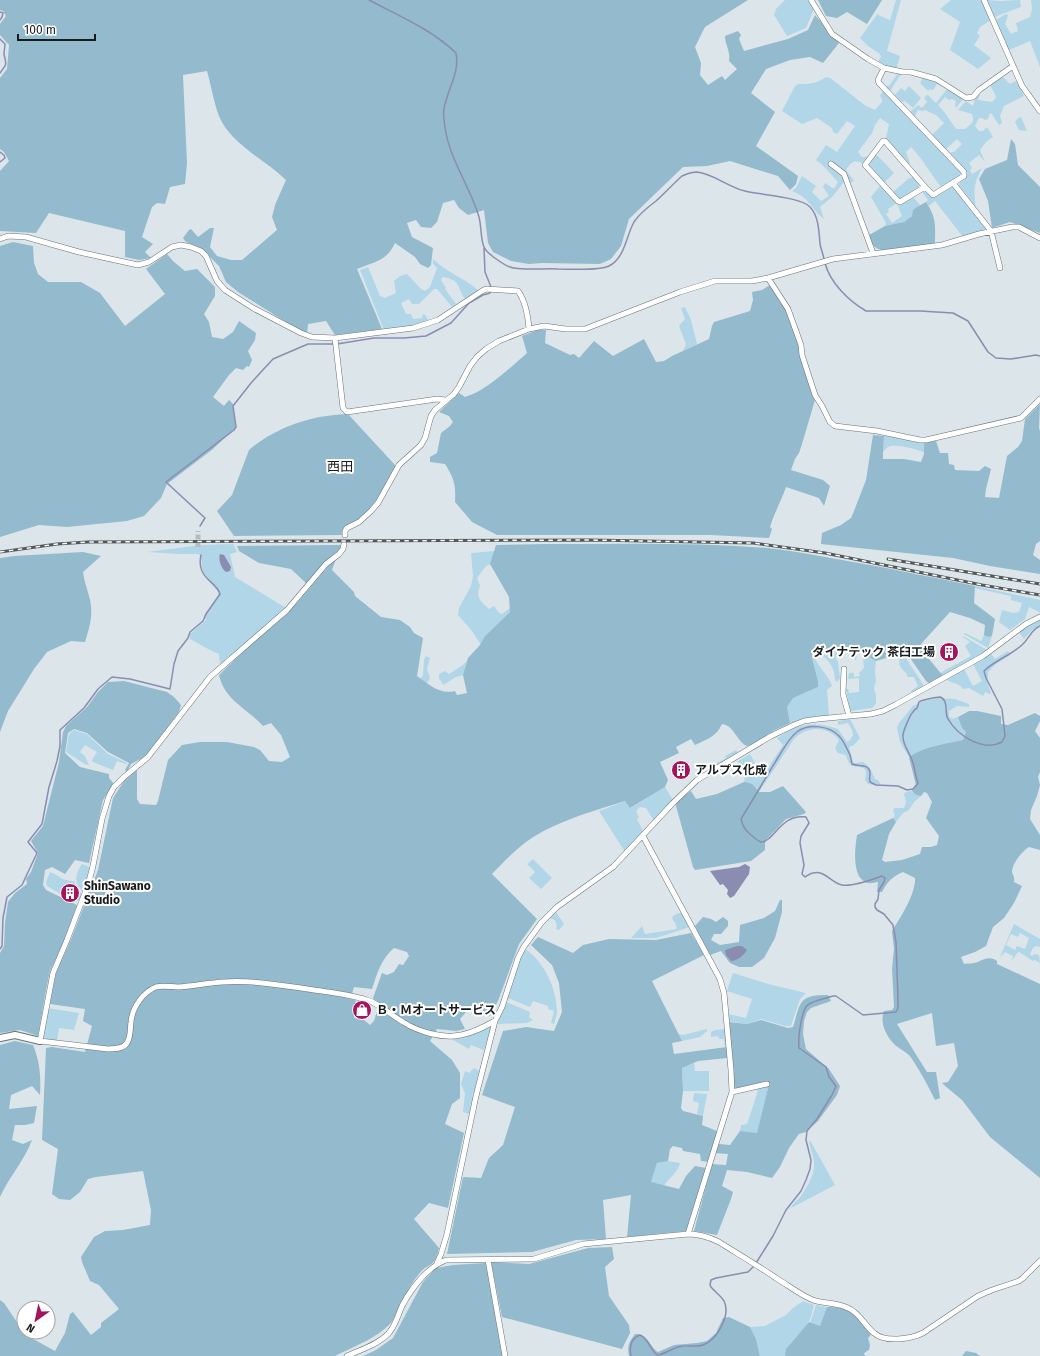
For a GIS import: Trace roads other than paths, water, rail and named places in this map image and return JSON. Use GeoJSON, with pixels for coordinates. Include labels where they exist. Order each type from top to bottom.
{"type":"FeatureCollection","features":[{"type":"Feature","properties":{"kind":"street"},"geometry":{"type":"LineString","coordinates":[[811,0],[832,34],[868,59],[884,68],[911,72],[936,79],[967,98],[973,97],[979,90],[1013,66]]}},
{"type":"Feature","properties":{"kind":"street"},"geometry":{"type":"LineString","coordinates":[[984,0],[1025,91],[1040,111]]}},
{"type":"Feature","properties":{"kind":"street"},"geometry":{"type":"LineString","coordinates":[[884,68],[878,80],[879,83],[964,172],[964,176],[933,195],[885,141],[883,141],[865,165],[898,201],[925,187]]}},
{"type":"Feature","properties":{"kind":"street"},"geometry":{"type":"LineString","coordinates":[[832,164],[844,174],[873,253]]}},
{"type":"Feature","properties":{"kind":"street"},"geometry":{"type":"LineString","coordinates":[[954,183],[991,231],[1000,268]]}},
{"type":"Feature","properties":{"kind":"street"},"geometry":{"type":"LineString","coordinates":[[345,535],[347,528],[359,522],[378,503],[399,465],[421,445],[425,438],[431,416],[454,394],[477,357],[499,341],[529,328],[549,326],[585,329],[680,292],[715,281],[752,282],[820,262],[873,253],[942,245],[991,231],[1012,227],[1019,227],[1040,238]]}},
{"type":"Feature","properties":{"kind":"street"},"geometry":{"type":"LineString","coordinates":[[0,239],[8,236],[26,237],[79,252],[138,264],[149,262],[172,247],[181,245],[191,247],[201,251],[206,256],[217,281],[225,290],[240,300],[305,335],[312,337],[335,338],[395,331],[428,324],[438,320],[476,294],[486,289],[518,291],[522,296],[527,310],[529,328]]}},
{"type":"Feature","properties":{"kind":"street"},"geometry":{"type":"LineString","coordinates":[[768,278],[788,309],[801,345],[802,355],[815,395],[830,422],[835,426],[877,431],[926,440],[1021,418],[1040,400]]}},
{"type":"Feature","properties":{"kind":"street"},"geometry":{"type":"LineString","coordinates":[[335,338],[343,408],[347,412],[437,399],[446,400]]}},
{"type":"Feature","properties":{"kind":"street"},"geometry":{"type":"LineString","coordinates":[[40,1041],[53,973],[88,885],[106,806],[114,787],[148,757],[210,678],[299,598],[326,564],[339,554],[343,549],[344,544]]}},
{"type":"Feature","properties":{"kind":"street"},"geometry":{"type":"LineString","coordinates":[[437,1263],[447,1234],[494,1021],[502,1007],[518,958],[540,922],[553,910],[613,867],[684,791],[697,780],[771,736],[804,721],[871,714],[883,711],[983,656],[1026,624],[1040,617]]}},
{"type":"Feature","properties":{"kind":"street"},"geometry":{"type":"LineString","coordinates":[[844,669],[843,694],[849,716]]}},
{"type":"Feature","properties":{"kind":"street"},"geometry":{"type":"LineString","coordinates":[[642,836],[716,971],[722,985],[732,1092],[688,1234]]}},
{"type":"Feature","properties":{"kind":"street"},"geometry":{"type":"LineString","coordinates":[[0,1038],[15,1035],[40,1041],[116,1049],[127,1044],[130,1038],[133,1012],[137,1004],[144,996],[155,987],[177,987],[247,981],[369,1000],[410,1026],[432,1034],[446,1036],[460,1035],[474,1031],[494,1021]]}},
{"type":"Feature","properties":{"kind":"street"},"geometry":{"type":"LineString","coordinates":[[732,1092],[767,1084]]}},
{"type":"Feature","properties":{"kind":"street"},"geometry":{"type":"LineString","coordinates":[[347,1356],[382,1339],[389,1333],[403,1304],[421,1278],[437,1263],[446,1260],[534,1259],[583,1244],[688,1234],[711,1238],[812,1300],[838,1305],[853,1310],[860,1316],[873,1333],[883,1338],[907,1338],[917,1336],[978,1296],[1019,1281],[1040,1262]]}},
{"type":"Feature","properties":{"kind":"street"},"geometry":{"type":"LineString","coordinates":[[488,1260],[505,1356]]}},
{"type":"Feature","properties":{"kind":"waterway"},"geometry":{"type":"LineString","coordinates":[[369,0],[425,30],[446,44],[456,53],[457,60],[455,74],[444,111],[447,138],[455,161],[478,214],[485,250],[504,264],[514,268],[526,269],[592,269],[609,266],[619,258],[631,228],[638,216],[682,176],[697,172],[709,175],[733,187],[745,191],[798,201],[810,207],[817,220],[820,244],[824,259]]}},
{"type":"Feature","properties":{"kind":"waterway"},"geometry":{"type":"LineString","coordinates":[[0,12],[3,13],[0,20]]}},
{"type":"Feature","properties":{"kind":"waterway"},"geometry":{"type":"LineString","coordinates":[[0,39],[5,44],[4,54],[6,64],[0,73]]}},
{"type":"Feature","properties":{"kind":"waterway"},"geometry":{"type":"LineString","coordinates":[[0,152],[5,158],[0,162]]}},
{"type":"Feature","properties":{"kind":"waterway"},"geometry":{"type":"LineString","coordinates":[[484,248],[485,272],[491,287]]}},
{"type":"Feature","properties":{"kind":"waterway"},"geometry":{"type":"LineString","coordinates":[[825,263],[831,278],[841,291],[866,311],[920,311],[953,313],[968,321],[988,352],[996,358],[1011,359],[1036,355],[1040,356]]}},
{"type":"Feature","properties":{"kind":"waterway"},"geometry":{"type":"LineString","coordinates":[[337,344],[374,338],[426,336],[451,323],[469,303],[483,295],[490,293],[491,291]]}},
{"type":"Feature","properties":{"kind":"waterway"},"geometry":{"type":"LineString","coordinates":[[200,526],[205,518],[166,482],[234,430],[236,427],[233,406],[273,359],[308,344],[333,344]]}},
{"type":"Feature","properties":{"kind":"waterway"},"geometry":{"type":"LineString","coordinates":[[0,949],[2,946],[3,918],[7,897],[22,885],[37,853],[28,842],[42,824],[49,787],[60,746],[60,730],[84,708],[98,689],[112,677],[130,679],[170,689],[174,664],[178,651],[188,638],[190,632],[203,621],[220,594],[216,587],[202,572],[200,563],[201,555]]}},
{"type":"Feature","properties":{"kind":"waterway"},"geometry":{"type":"LineString","coordinates":[[756,1263],[773,1236],[786,1210],[801,1191],[806,1180],[810,1169],[811,1160],[806,1140],[807,1131],[817,1119],[836,1086],[829,1077],[826,1067],[799,1048],[802,1017],[806,1007],[814,1002],[836,996],[863,1015],[896,1012],[898,1008],[898,1000],[896,942],[893,925],[884,914],[875,907],[879,890],[885,878],[882,876],[862,883],[842,885],[821,873],[812,873],[805,877],[802,874],[804,865],[800,843],[801,836],[809,823],[806,817],[790,819],[784,823],[770,838],[761,842],[746,830],[741,819],[789,740],[794,734],[807,727],[825,728],[841,738],[850,755],[852,764],[865,766],[869,769],[870,782],[876,785],[898,786],[907,790],[913,789],[918,783],[913,763],[903,740],[903,735],[910,717],[920,701],[940,697],[945,703],[948,719],[964,736],[979,744],[995,745],[1002,742],[1005,736],[1002,709],[984,671],[1019,648],[1035,629],[1040,626]]}},
{"type":"Feature","properties":{"kind":"waterway"},"geometry":{"type":"LineString","coordinates":[[631,1356],[631,1343],[637,1336],[640,1335],[658,1355],[681,1346],[700,1346],[708,1342],[718,1333],[726,1313],[724,1301],[711,1287],[711,1280],[748,1272],[754,1266]]}},
{"type":"Feature","properties":{"kind":"tunnel"},"geometry":{"type":"LineString","coordinates":[[198,531],[198,547]]}},
{"type":"Feature","properties":{"kind":"railway"},"geometry":{"type":"LineString","coordinates":[[0,552],[57,544],[88,542],[590,540],[753,543],[825,553],[982,585],[1040,595]]}},
{"type":"Feature","properties":{"kind":"railway"},"geometry":{"type":"LineString","coordinates":[[888,559],[1040,584]]}},
{"type":"Feature","properties":{"kind":"place","name":"ダイナテック 茶臼工場"},"geometry":{"type":"Point","coordinates":[949,652]}},
{"type":"Feature","properties":{"kind":"place","name":"アルプス化成"},"geometry":{"type":"Point","coordinates":[681,770]}},
{"type":"Feature","properties":{"kind":"place","name":"ShinSawano Studio"},"geometry":{"type":"Point","coordinates":[70,893]}},
{"type":"Feature","properties":{"kind":"place","name":"Ｂ・Ｍオートサービス"},"geometry":{"type":"Point","coordinates":[362,1010]}},
{"type":"Feature","properties":{"kind":"district","name":"西田"},"geometry":{"type":"Point","coordinates":[340,466]}}]}
